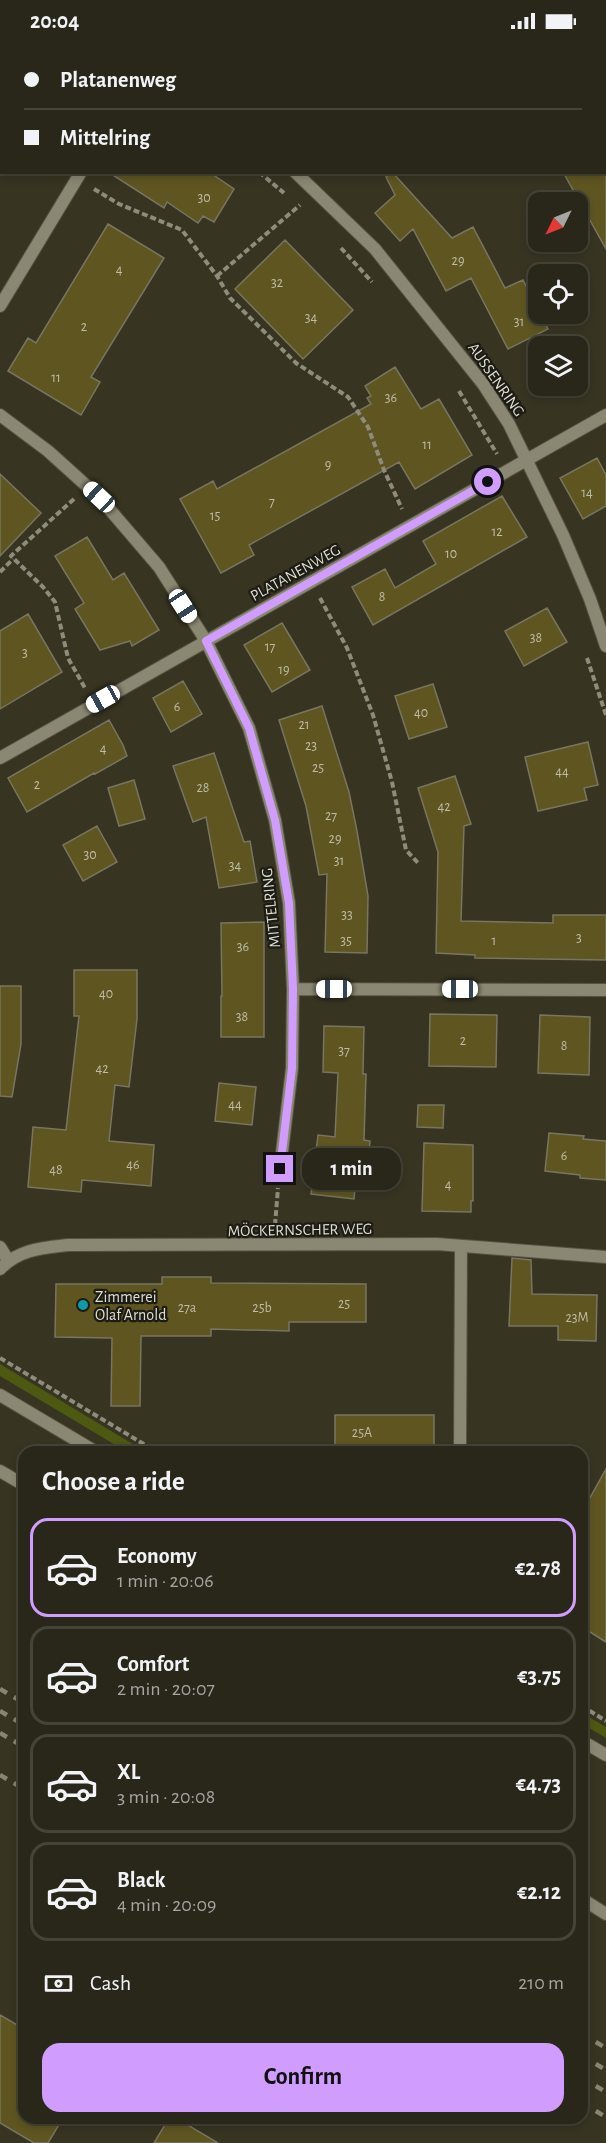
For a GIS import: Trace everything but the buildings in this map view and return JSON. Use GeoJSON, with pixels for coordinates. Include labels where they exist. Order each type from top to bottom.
{"type":"FeatureCollection","features":[{"type":"Feature","properties":{"kind":"street","name":"AUSSENRING"},"geometry":{"type":"LineString","coordinates":[[297,174],[375,249],[423,306],[483,384],[509,424],[563,535],[590,599],[606,646]]}},
{"type":"Feature","properties":{"kind":"street"},"geometry":{"type":"LineString","coordinates":[[0,306],[79,176]]}},
{"type":"Feature","properties":{"kind":"street","name":"MITTELRING"},"geometry":{"type":"LineString","coordinates":[[0,415],[48,451],[88,486],[159,567],[206,641],[249,728],[275,820],[289,903],[293,989],[292,1068],[280,1169]]}},
{"type":"Feature","properties":{"kind":"street","name":"PLATANENWEG"},"geometry":{"type":"LineString","coordinates":[[0,758],[606,415]]}},
{"type":"Feature","properties":{"kind":"street"},"geometry":{"type":"LineString","coordinates":[[293,989],[606,990]]}},
{"type":"Feature","properties":{"kind":"street","name":"MÖCKERNSCHER WEG"},"geometry":{"type":"LineString","coordinates":[[4,1264],[37,1248],[68,1245],[438,1244],[606,1257]]}},
{"type":"Feature","properties":{"kind":"street"},"geometry":{"type":"LineString","coordinates":[[460,1446],[461,1246]]}},
{"type":"Feature","properties":{"kind":"street"},"geometry":{"type":"LineString","coordinates":[[0,1247],[4,1264]]}},
{"type":"Feature","properties":{"kind":"street"},"geometry":{"type":"LineString","coordinates":[[0,1395],[86,1446]]}},
{"type":"Feature","properties":{"kind":"street"},"geometry":{"type":"LineString","coordinates":[[0,1471],[18,1482]]}},
{"type":"Feature","properties":{"kind":"street"},"geometry":{"type":"LineString","coordinates":[[588,1744],[606,1755]]}},
{"type":"Feature","properties":{"kind":"street"},"geometry":{"type":"LineString","coordinates":[[588,1903],[606,1914]]}},
{"type":"Feature","properties":{"kind":"path"},"geometry":{"type":"LineString","coordinates":[[261,174],[285,194]]}},
{"type":"Feature","properties":{"kind":"path"},"geometry":{"type":"LineString","coordinates":[[79,176],[119,204],[182,230],[217,276],[230,298],[296,363],[348,397],[368,427],[384,470],[410,526]]}},
{"type":"Feature","properties":{"kind":"path"},"geometry":{"type":"LineString","coordinates":[[292,200],[307,213]]}},
{"type":"Feature","properties":{"kind":"path"},"geometry":{"type":"LineString","coordinates":[[217,276],[300,206]]}},
{"type":"Feature","properties":{"kind":"path"},"geometry":{"type":"LineString","coordinates":[[337,244],[374,283]]}},
{"type":"Feature","properties":{"kind":"path"},"geometry":{"type":"LineString","coordinates":[[456,387],[507,471]]}},
{"type":"Feature","properties":{"kind":"path"},"geometry":{"type":"LineString","coordinates":[[85,688],[68,658],[55,602],[11,556],[88,486]]}},
{"type":"Feature","properties":{"kind":"path"},"geometry":{"type":"LineString","coordinates":[[0,572],[13,559]]}},
{"type":"Feature","properties":{"kind":"path"},"geometry":{"type":"LineString","coordinates":[[311,582],[347,648],[373,715],[392,782],[406,850],[419,864]]}},
{"type":"Feature","properties":{"kind":"path"},"geometry":{"type":"LineString","coordinates":[[586,655],[606,715]]}},
{"type":"Feature","properties":{"kind":"path"},"geometry":{"type":"LineString","coordinates":[[273,1246],[280,1169]]}},
{"type":"Feature","properties":{"kind":"path"},"geometry":{"type":"LineString","coordinates":[[0,1358],[147,1446]]}},
{"type":"Feature","properties":{"kind":"path"},"geometry":{"type":"LineString","coordinates":[[588,1710],[606,1721]]}},
{"type":"Feature","properties":{"kind":"green space"},"geometry":{"type":"Polygon","coordinates":[[[0,1364],[136,1446],[117,1446],[0,1376],[0,1364]]]}},
{"type":"Feature","properties":{"kind":"green space"},"geometry":{"type":"Polygon","coordinates":[[[588,1716],[606,1727],[606,1738],[588,1728],[588,1716]]]}},
{"type":"Feature","properties":{"kind":"railway"},"geometry":{"type":"LineString","coordinates":[[0,1689],[18,1700]]}},
{"type":"Feature","properties":{"kind":"railway"},"geometry":{"type":"LineString","coordinates":[[0,1711],[18,1722]]}},
{"type":"Feature","properties":{"kind":"railway"},"geometry":{"type":"LineString","coordinates":[[0,1733],[18,1744]]}},
{"type":"Feature","properties":{"kind":"railway"},"geometry":{"type":"LineString","coordinates":[[0,1775],[18,1786]]}},
{"type":"Feature","properties":{"kind":"railway"},"geometry":{"type":"LineString","coordinates":[[588,2038],[606,2048]]}},
{"type":"Feature","properties":{"kind":"railway"},"geometry":{"type":"LineString","coordinates":[[588,2060],[606,2070]]}},
{"type":"Feature","properties":{"kind":"railway"},"geometry":{"type":"LineString","coordinates":[[588,2082],[606,2092]]}},
{"type":"Feature","properties":{"kind":"railway"},"geometry":{"type":"LineString","coordinates":[[588,2106],[606,2117]]}},
{"type":"Feature","properties":{"kind":"place","name":"Zimmerei Olaf Arnold"},"geometry":{"type":"Point","coordinates":[83,1305]}},
{"type":"Feature","properties":{"kind":"route"},"geometry":{"type":"LineString","coordinates":[[280,1169],[292,1068],[293,989],[289,903],[275,820],[249,728],[206,641],[488,482]]}}]}
